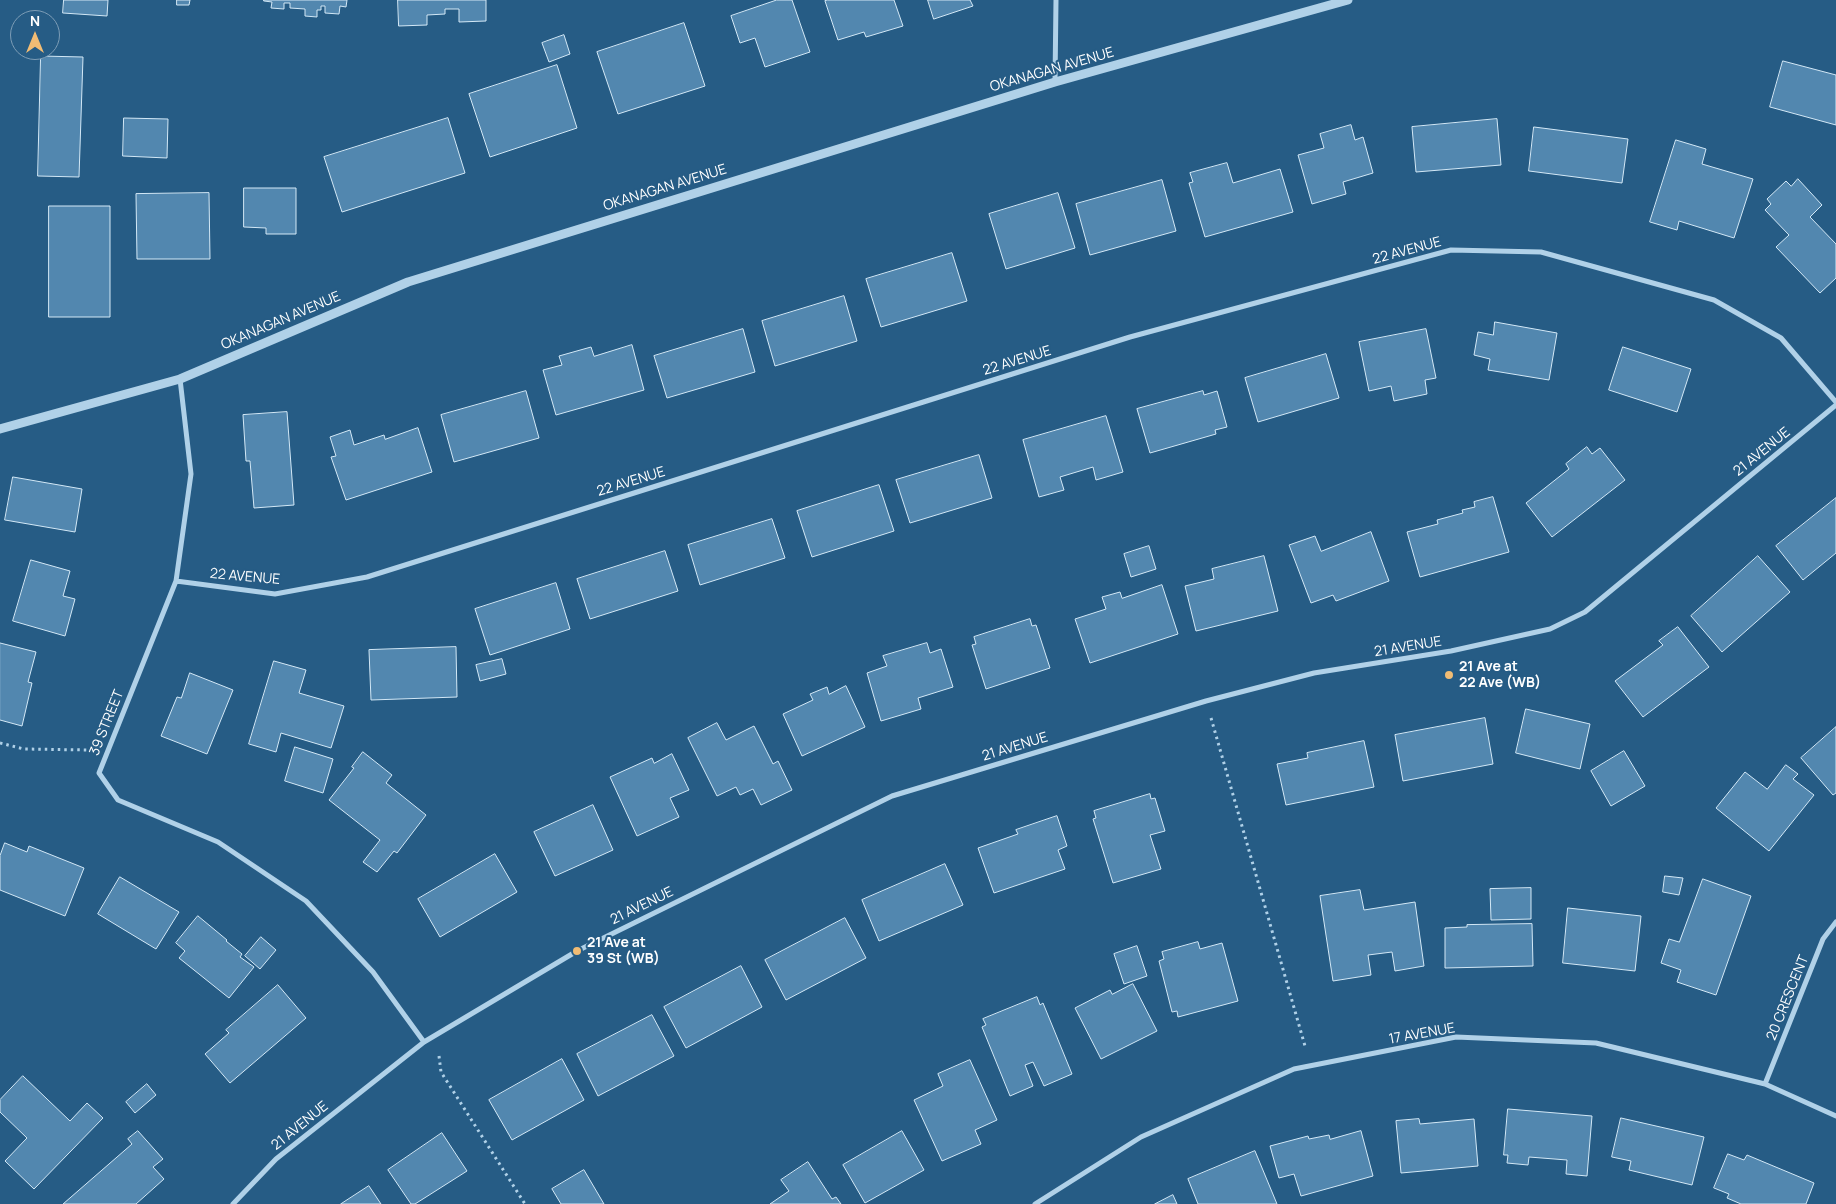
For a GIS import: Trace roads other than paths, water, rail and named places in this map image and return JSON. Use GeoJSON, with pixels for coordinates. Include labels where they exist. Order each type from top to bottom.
{"type":"FeatureCollection","features":[{"type":"Feature","properties":{"kind":"street"},"geometry":{"type":"LineString","coordinates":[[1055,82],[1056,0]]}},
{"type":"Feature","properties":{"kind":"street","name":"OKANAGAN AVENUE"},"geometry":{"type":"LineString","coordinates":[[0,429],[180,379],[408,282],[1055,82],[1348,0]]}},
{"type":"Feature","properties":{"kind":"street","name":"22 AVENUE"},"geometry":{"type":"LineString","coordinates":[[176,581],[275,594],[367,577],[1130,337],[1451,250],[1541,252],[1714,300],[1780,338],[1836,404]]}},
{"type":"Feature","properties":{"kind":"street","name":"39 STREET"},"geometry":{"type":"LineString","coordinates":[[180,379],[191,474],[176,581],[99,773],[118,800],[218,842],[306,901],[373,972],[424,1042]]}},
{"type":"Feature","properties":{"kind":"street","name":"21 AVENUE"},"geometry":{"type":"LineString","coordinates":[[233,1204],[276,1159],[424,1042],[577,950],[892,796],[1206,701],[1314,673],[1451,651],[1550,630],[1585,612],[1836,404]]}},
{"type":"Feature","properties":{"kind":"street","name":"20 CRESCENT"},"geometry":{"type":"LineString","coordinates":[[1765,1084],[1823,939],[1836,922]]}},
{"type":"Feature","properties":{"kind":"street","name":"17 AVENUE"},"geometry":{"type":"LineString","coordinates":[[1035,1204],[1141,1137],[1294,1069],[1456,1037],[1596,1043],[1765,1084],[1836,1116]]}},
{"type":"Feature","properties":{"kind":"place","name":"21 Ave at 22 Ave (WB)"},"geometry":{"type":"Point","coordinates":[1449,675]}},
{"type":"Feature","properties":{"kind":"place","name":"21 Ave at 39 St (WB)"},"geometry":{"type":"Point","coordinates":[577,951]}}]}
